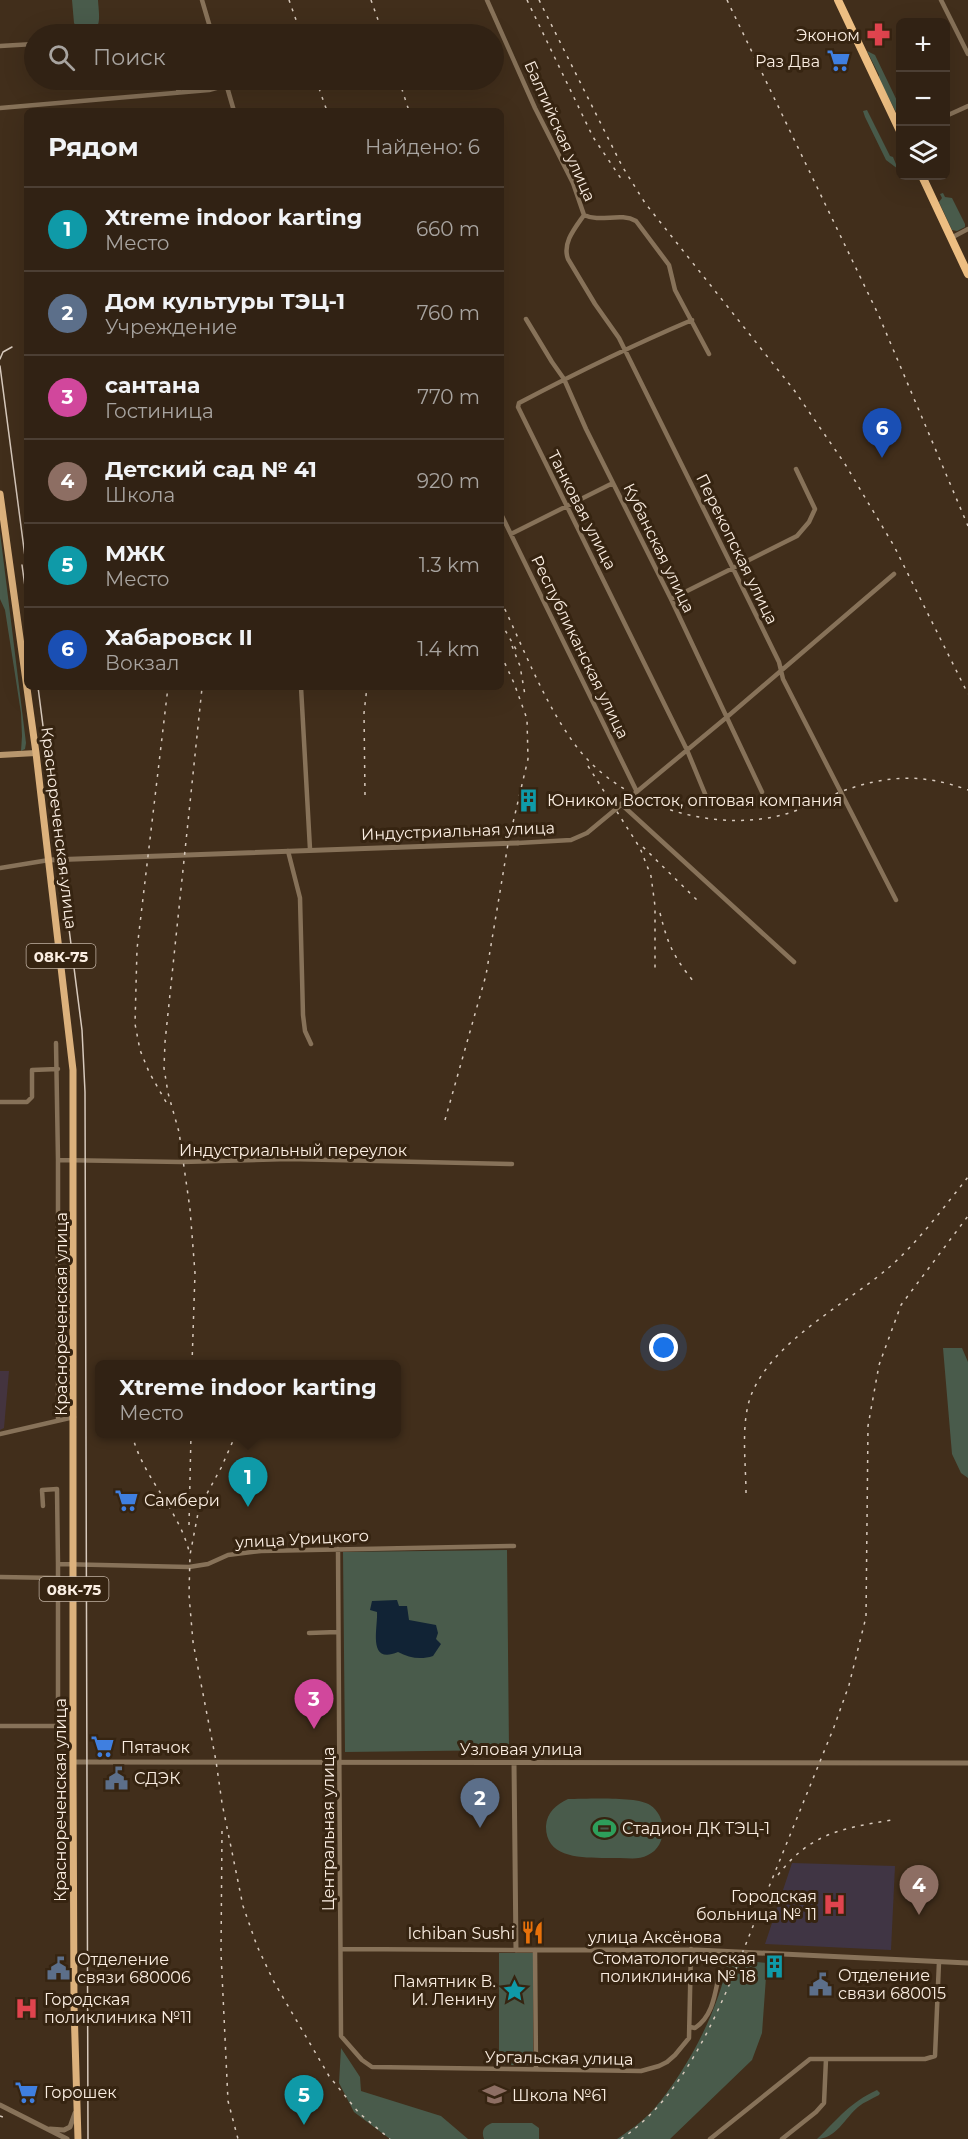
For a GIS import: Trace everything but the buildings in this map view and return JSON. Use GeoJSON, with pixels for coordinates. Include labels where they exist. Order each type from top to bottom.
{"type":"FeatureCollection","features":[{"type":"Feature","properties":{"kind":"highway"},"geometry":{"type":"LineString","coordinates":[[838,0],[896,120]]}},
{"type":"Feature","properties":{"kind":"highway"},"geometry":{"type":"LineString","coordinates":[[924,180],[968,274]]}},
{"type":"Feature","properties":{"kind":"main road","name":"Краснореченская улица"},"geometry":{"type":"LineString","coordinates":[[0,494],[24,667]]}},
{"type":"Feature","properties":{"kind":"main road","name":"Краснореченская улица"},"geometry":{"type":"LineString","coordinates":[[27,690],[73,1070],[74,1995],[78,2139]]}},
{"type":"Feature","properties":{"kind":"main road"},"geometry":{"type":"LineString","coordinates":[[0,755],[36,753]]}},
{"type":"Feature","properties":{"kind":"street"},"geometry":{"type":"LineString","coordinates":[[202,0],[209,24]]}},
{"type":"Feature","properties":{"kind":"street","name":"Балтийская улица"},"geometry":{"type":"LineString","coordinates":[[487,0],[498,24]]}},
{"type":"Feature","properties":{"kind":"street"},"geometry":{"type":"LineString","coordinates":[[941,0],[968,54]]}},
{"type":"Feature","properties":{"kind":"street","name":"Балтийская улица"},"geometry":{"type":"LineString","coordinates":[[504,38],[535,108],[573,183],[584,215],[595,219],[617,217],[636,221],[669,265],[675,290],[710,354]]}},
{"type":"Feature","properties":{"kind":"street"},"geometry":{"type":"LineString","coordinates":[[0,46],[24,45]]}},
{"type":"Feature","properties":{"kind":"street"},"geometry":{"type":"LineString","coordinates":[[0,108],[209,90]]}},
{"type":"Feature","properties":{"kind":"street"},"geometry":{"type":"LineString","coordinates":[[228,90],[233,108]]}},
{"type":"Feature","properties":{"kind":"street"},"geometry":{"type":"LineString","coordinates":[[950,114],[968,106]]}},
{"type":"Feature","properties":{"kind":"street","name":"Перекопская улица"},"geometry":{"type":"LineString","coordinates":[[584,215],[568,242],[566,255],[625,349],[734,569],[840,792],[896,900]]}},
{"type":"Feature","properties":{"kind":"street"},"geometry":{"type":"LineString","coordinates":[[951,238],[968,229]]}},
{"type":"Feature","properties":{"kind":"street","name":"Кубанская улица"},"geometry":{"type":"LineString","coordinates":[[526,319],[564,379],[762,792]]}},
{"type":"Feature","properties":{"kind":"street","name":"Танковая улица"},"geometry":{"type":"LineString","coordinates":[[692,320],[564,379],[519,403],[518,407],[687,750],[708,801]]}},
{"type":"Feature","properties":{"kind":"street"},"geometry":{"type":"LineString","coordinates":[[670,599],[793,540],[806,527],[814,509],[796,469]]}},
{"type":"Feature","properties":{"kind":"street"},"geometry":{"type":"LineString","coordinates":[[511,534],[613,483]]}},
{"type":"Feature","properties":{"kind":"street","name":"Республиканская улица"},"geometry":{"type":"LineString","coordinates":[[504,520],[636,790]]}},
{"type":"Feature","properties":{"kind":"street","name":"Индустриальная улица"},"geometry":{"type":"LineString","coordinates":[[0,868],[49,860],[558,842],[579,837],[592,829],[636,790],[727,717],[894,574]]}},
{"type":"Feature","properties":{"kind":"street"},"geometry":{"type":"LineString","coordinates":[[301,690],[310,849]]}},
{"type":"Feature","properties":{"kind":"street"},"geometry":{"type":"LineString","coordinates":[[621,804],[794,962]]}},
{"type":"Feature","properties":{"kind":"street"},"geometry":{"type":"LineString","coordinates":[[288,851],[300,898],[303,1015],[305,1031],[311,1044]]}},
{"type":"Feature","properties":{"kind":"street"},"geometry":{"type":"LineString","coordinates":[[56,1043],[58,1069],[58,1420]]}},
{"type":"Feature","properties":{"kind":"street"},"geometry":{"type":"LineString","coordinates":[[0,1102],[27,1102],[32,1097],[32,1070],[58,1069]]}},
{"type":"Feature","properties":{"kind":"street","name":"Индустриальный переулок"},"geometry":{"type":"LineString","coordinates":[[58,1160],[182,1162],[289,1159],[512,1164]]}},
{"type":"Feature","properties":{"kind":"street"},"geometry":{"type":"LineString","coordinates":[[0,1434],[74,1417]]}},
{"type":"Feature","properties":{"kind":"street"},"geometry":{"type":"LineString","coordinates":[[0,1726],[57,1726],[57,1489],[42,1491],[43,1506]]}},
{"type":"Feature","properties":{"kind":"street","name":"улица Урицкого"},"geometry":{"type":"LineString","coordinates":[[58,1564],[189,1567],[208,1564],[228,1555],[261,1551],[514,1545]]}},
{"type":"Feature","properties":{"kind":"street","name":"Центральная улица"},"geometry":{"type":"LineString","coordinates":[[338,1550],[341,2036]]}},
{"type":"Feature","properties":{"kind":"street"},"geometry":{"type":"LineString","coordinates":[[0,1577],[58,1578]]}},
{"type":"Feature","properties":{"kind":"street"},"geometry":{"type":"LineString","coordinates":[[309,1633],[337,1632]]}},
{"type":"Feature","properties":{"kind":"street","name":"Узловая улица"},"geometry":{"type":"LineString","coordinates":[[73,1762],[968,1763]]}},
{"type":"Feature","properties":{"kind":"street"},"geometry":{"type":"LineString","coordinates":[[514,1763],[516,1950]]}},
{"type":"Feature","properties":{"kind":"street","name":"улица Аксёнова"},"geometry":{"type":"LineString","coordinates":[[341,1949],[691,1950],[968,1963]]}},
{"type":"Feature","properties":{"kind":"street"},"geometry":{"type":"LineString","coordinates":[[534,1950],[536,2068]]}},
{"type":"Feature","properties":{"kind":"street","name":"Ургальская улица"},"geometry":{"type":"LineString","coordinates":[[341,2036],[362,2060],[372,2067],[641,2071],[659,2067],[675,2055],[689,2038],[691,1950]]}},
{"type":"Feature","properties":{"kind":"street"},"geometry":{"type":"LineString","coordinates":[[710,2139],[810,2059],[925,2059],[935,2056],[939,1962]]}},
{"type":"Feature","properties":{"kind":"street"},"geometry":{"type":"LineString","coordinates":[[690,2027],[695,2028],[703,2023],[710,2014],[720,1970]]}},
{"type":"Feature","properties":{"kind":"street"},"geometry":{"type":"LineString","coordinates":[[782,2139],[824,2103],[826,2059]]}},
{"type":"Feature","properties":{"kind":"street"},"geometry":{"type":"LineString","coordinates":[[0,2105],[67,2139]]}},
{"type":"Feature","properties":{"kind":"street"},"geometry":{"type":"LineString","coordinates":[[48,2129],[64,2130],[70,2127],[78,2105]]}},
{"type":"Feature","properties":{"kind":"shaded area"},"geometry":{"type":"Polygon","coordinates":[[[0,1371],[9,1371],[4,1428],[0,1430],[0,1371]]]}},
{"type":"Feature","properties":{"kind":"shaded area","name":"Городская больница № 11"},"geometry":{"type":"Polygon","coordinates":[[[792,1863],[895,1866],[891,1950],[765,1944],[792,1863]]]}},
{"type":"Feature","properties":{"kind":"green space"},"geometry":{"type":"Polygon","coordinates":[[[72,0],[98,0],[98,24],[74,23],[72,0]]]}},
{"type":"Feature","properties":{"kind":"green space"},"geometry":{"type":"Polygon","coordinates":[[[867,51],[875,55],[896,99],[896,112],[878,79],[879,75],[867,51]]]}},
{"type":"Feature","properties":{"kind":"green space"},"geometry":{"type":"Polygon","coordinates":[[[867,110],[890,156],[893,157],[896,168],[886,160],[863,111],[867,110]]]}},
{"type":"Feature","properties":{"kind":"green space"},"geometry":{"type":"Polygon","coordinates":[[[943,193],[945,197],[952,198],[965,224],[965,227],[957,231],[952,230],[939,202],[942,198],[940,194],[943,193]]]}},
{"type":"Feature","properties":{"kind":"green space"},"geometry":{"type":"Polygon","coordinates":[[[0,532],[26,743],[25,749],[21,751],[21,713],[5,610],[0,599],[0,532]]]}},
{"type":"Feature","properties":{"kind":"green space"},"geometry":{"type":"Polygon","coordinates":[[[943,1348],[962,1348],[968,1362],[968,1478],[961,1473],[952,1454],[943,1348]]]}},
{"type":"Feature","properties":{"kind":"green space"},"geometry":{"type":"Polygon","coordinates":[[[507,1550],[509,1750],[345,1752],[343,1552],[507,1550]]]}},
{"type":"Feature","properties":{"kind":"green space","name":"Стадион ДК ТЭЦ-1"},"geometry":{"type":"Polygon","coordinates":[[[568,1799],[623,1799],[650,1805],[656,1810],[662,1824],[662,1838],[659,1845],[645,1857],[638,1858],[585,1857],[562,1853],[548,1838],[546,1826],[553,1810],[568,1799]]]}},
{"type":"Feature","properties":{"kind":"green space"},"geometry":{"type":"Polygon","coordinates":[[[499,1953],[533,1953],[533,2065],[499,2065],[499,1953]]]}},
{"type":"Feature","properties":{"kind":"green space"},"geometry":{"type":"Polygon","coordinates":[[[728,1959],[767,1963],[762,2033],[752,2060],[670,2139],[617,2139],[653,2110],[678,2077],[700,2039],[718,1998],[728,1959]]]}},
{"type":"Feature","properties":{"kind":"green space"},"geometry":{"type":"Polygon","coordinates":[[[341,2048],[360,2077],[361,2091],[441,2116],[468,2139],[390,2139],[354,2112],[339,2083],[341,2048]]]}},
{"type":"Feature","properties":{"kind":"green space"},"geometry":{"type":"Polygon","coordinates":[[[877,2090],[879,2095],[858,2107],[835,2132],[830,2136],[817,2139],[852,2106],[877,2090]]]}},
{"type":"Feature","properties":{"kind":"green space"},"geometry":{"type":"Polygon","coordinates":[[[492,2123],[532,2123],[539,2128],[539,2139],[484,2139],[484,2129],[492,2123]]]}},
{"type":"Feature","properties":{"kind":"water"},"geometry":{"type":"Polygon","coordinates":[[[397,1600],[399,1606],[407,1606],[409,1620],[436,1625],[438,1633],[436,1639],[441,1644],[433,1656],[415,1658],[398,1652],[388,1655],[378,1649],[376,1643],[377,1612],[370,1610],[372,1601],[397,1600]]]}},
{"type":"Feature","properties":{"kind":"tram line"},"geometry":{"type":"LineString","coordinates":[[0,359],[3,352],[12,347]]}},
{"type":"Feature","properties":{"kind":"tram line"},"geometry":{"type":"LineString","coordinates":[[0,366],[24,549]]}},
{"type":"Feature","properties":{"kind":"tram line"},"geometry":{"type":"LineString","coordinates":[[22,565],[24,579]]}},
{"type":"Feature","properties":{"kind":"tram line"},"geometry":{"type":"LineString","coordinates":[[38,690],[82,1030],[85,1092],[88,2139]]}},
{"type":"Feature","properties":{"kind":"railway"},"geometry":{"type":"LineString","coordinates":[[289,0],[297,24]]}},
{"type":"Feature","properties":{"kind":"railway"},"geometry":{"type":"LineString","coordinates":[[371,0],[379,24]]}},
{"type":"Feature","properties":{"kind":"railway"},"geometry":{"type":"LineString","coordinates":[[527,0],[593,137],[622,180]]}},
{"type":"Feature","properties":{"kind":"railway"},"geometry":{"type":"LineString","coordinates":[[539,0],[622,166],[645,203],[794,390],[845,464],[894,546],[968,694]]}},
{"type":"Feature","properties":{"kind":"railway"},"geometry":{"type":"LineString","coordinates":[[727,0],[879,316],[968,526]]}},
{"type":"Feature","properties":{"kind":"railway"},"geometry":{"type":"LineString","coordinates":[[320,90],[326,108]]}},
{"type":"Feature","properties":{"kind":"railway"},"geometry":{"type":"LineString","coordinates":[[402,90],[408,108]]}},
{"type":"Feature","properties":{"kind":"railway"},"geometry":{"type":"LineString","coordinates":[[504,608],[544,694],[576,746],[595,767],[619,785],[645,800],[673,811],[702,818],[732,820],[761,819],[789,813],[857,786],[889,779],[935,781],[968,790]]}},
{"type":"Feature","properties":{"kind":"railway"},"geometry":{"type":"LineString","coordinates":[[504,628],[517,651]]}},
{"type":"Feature","properties":{"kind":"railway"},"geometry":{"type":"LineString","coordinates":[[512,646],[520,666],[525,695]]}},
{"type":"Feature","properties":{"kind":"railway"},"geometry":{"type":"LineString","coordinates":[[445,1120],[486,975],[508,844],[528,759],[527,719],[504,661]]}},
{"type":"Feature","properties":{"kind":"railway"},"geometry":{"type":"LineString","coordinates":[[166,1102],[140,1050],[135,1024],[137,949],[168,690]]}},
{"type":"Feature","properties":{"kind":"railway"},"geometry":{"type":"LineString","coordinates":[[192,1360],[195,1273],[190,1209],[179,1132],[168,1093],[164,1068],[202,690]]}},
{"type":"Feature","properties":{"kind":"railway"},"geometry":{"type":"LineString","coordinates":[[365,795],[364,713],[367,690]]}},
{"type":"Feature","properties":{"kind":"railway"},"geometry":{"type":"LineString","coordinates":[[588,766],[640,848],[651,876],[655,906],[655,971]]}},
{"type":"Feature","properties":{"kind":"railway"},"geometry":{"type":"LineString","coordinates":[[643,847],[699,902]]}},
{"type":"Feature","properties":{"kind":"railway"},"geometry":{"type":"LineString","coordinates":[[660,913],[672,950],[694,982]]}},
{"type":"Feature","properties":{"kind":"railway"},"geometry":{"type":"LineString","coordinates":[[746,1493],[744,1442],[746,1416],[752,1393],[762,1374],[793,1340],[897,1260],[968,1177]]}},
{"type":"Feature","properties":{"kind":"railway"},"geometry":{"type":"LineString","coordinates":[[621,2139],[647,2118],[670,2092],[707,2033],[834,1727],[849,1685],[866,1617],[868,1426],[879,1365],[901,1305],[968,1216]]}},
{"type":"Feature","properties":{"kind":"railway"},"geometry":{"type":"LineString","coordinates":[[133,1438],[144,1464],[184,1535],[189,1551]]}},
{"type":"Feature","properties":{"kind":"railway"},"geometry":{"type":"LineString","coordinates":[[189,1525],[191,1438]]}},
{"type":"Feature","properties":{"kind":"railway"},"geometry":{"type":"LineString","coordinates":[[234,1438],[199,1508],[190,1555],[189,1595],[193,1642],[243,1906],[257,1946],[274,1982],[329,2076],[359,2113],[390,2139]]}},
{"type":"Feature","properties":{"kind":"railway"},"geometry":{"type":"LineString","coordinates":[[778,1875],[790,1861],[815,1841],[843,1830],[892,1820]]}},
{"type":"Feature","properties":{"kind":"railway"},"geometry":{"type":"LineString","coordinates":[[222,1831],[221,1953],[228,2101],[238,2139]]}},
{"type":"Feature","properties":{"kind":"railway"},"geometry":{"type":"LineString","coordinates":[[0,2116],[6,2118]]}},
{"type":"Feature","properties":{"kind":"place","name":"Эконом"},"geometry":{"type":"Point","coordinates":[878,35]}},
{"type":"Feature","properties":{"kind":"place","name":"Раз Два"},"geometry":{"type":"Point","coordinates":[838,61]}},
{"type":"Feature","properties":{"kind":"place","name":"Хабаровск II"},"geometry":{"type":"Point","coordinates":[882,458]}},
{"type":"Feature","properties":{"kind":"place","name":"Юником Восток, оптовая компания"},"geometry":{"type":"Point","coordinates":[529,800]}},
{"type":"Feature","properties":{"kind":"place","name":"Самбери"},"geometry":{"type":"Point","coordinates":[126,1500]}},
{"type":"Feature","properties":{"kind":"place","name":"Xtreme indoor karting"},"geometry":{"type":"Point","coordinates":[248,1507]}},
{"type":"Feature","properties":{"kind":"place","name":"сантана"},"geometry":{"type":"Point","coordinates":[314,1729]}},
{"type":"Feature","properties":{"kind":"place","name":"Пятачок"},"geometry":{"type":"Point","coordinates":[103,1747]}},
{"type":"Feature","properties":{"kind":"place","name":"СДЭК"},"geometry":{"type":"Point","coordinates":[116,1778]}},
{"type":"Feature","properties":{"kind":"place","name":"Дом культуры ТЭЦ-1"},"geometry":{"type":"Point","coordinates":[480,1828]}},
{"type":"Feature","properties":{"kind":"place","name":"Стадион ДК ТЭЦ-1"},"geometry":{"type":"Point","coordinates":[604,1828]}},
{"type":"Feature","properties":{"kind":"place","name":"Городская больница № 11"},"geometry":{"type":"Point","coordinates":[835,1905]}},
{"type":"Feature","properties":{"kind":"place","name":"Детский сад № 41"},"geometry":{"type":"Point","coordinates":[919,1915]}},
{"type":"Feature","properties":{"kind":"place","name":"Ichiban Sushi"},"geometry":{"type":"Point","coordinates":[533,1933]}},
{"type":"Feature","properties":{"kind":"place","name":"Стоматологическая поликлиника № 18"},"geometry":{"type":"Point","coordinates":[774,1967]}},
{"type":"Feature","properties":{"kind":"place","name":"Отделение связи 680006"},"geometry":{"type":"Point","coordinates":[59,1968]}},
{"type":"Feature","properties":{"kind":"place","name":"Отделение связи 680015"},"geometry":{"type":"Point","coordinates":[820,1984]}},
{"type":"Feature","properties":{"kind":"place","name":"Памятник В. И. Ленину"},"geometry":{"type":"Point","coordinates":[514,1990]}},
{"type":"Feature","properties":{"kind":"place","name":"Городская поликлиника №11"},"geometry":{"type":"Point","coordinates":[26,2008]}},
{"type":"Feature","properties":{"kind":"place","name":"Горошек"},"geometry":{"type":"Point","coordinates":[26,2092]}},
{"type":"Feature","properties":{"kind":"place","name":"Школа №61"},"geometry":{"type":"Point","coordinates":[494,2095]}},
{"type":"Feature","properties":{"kind":"place","name":"МЖК"},"geometry":{"type":"Point","coordinates":[304,2125]}}]}
